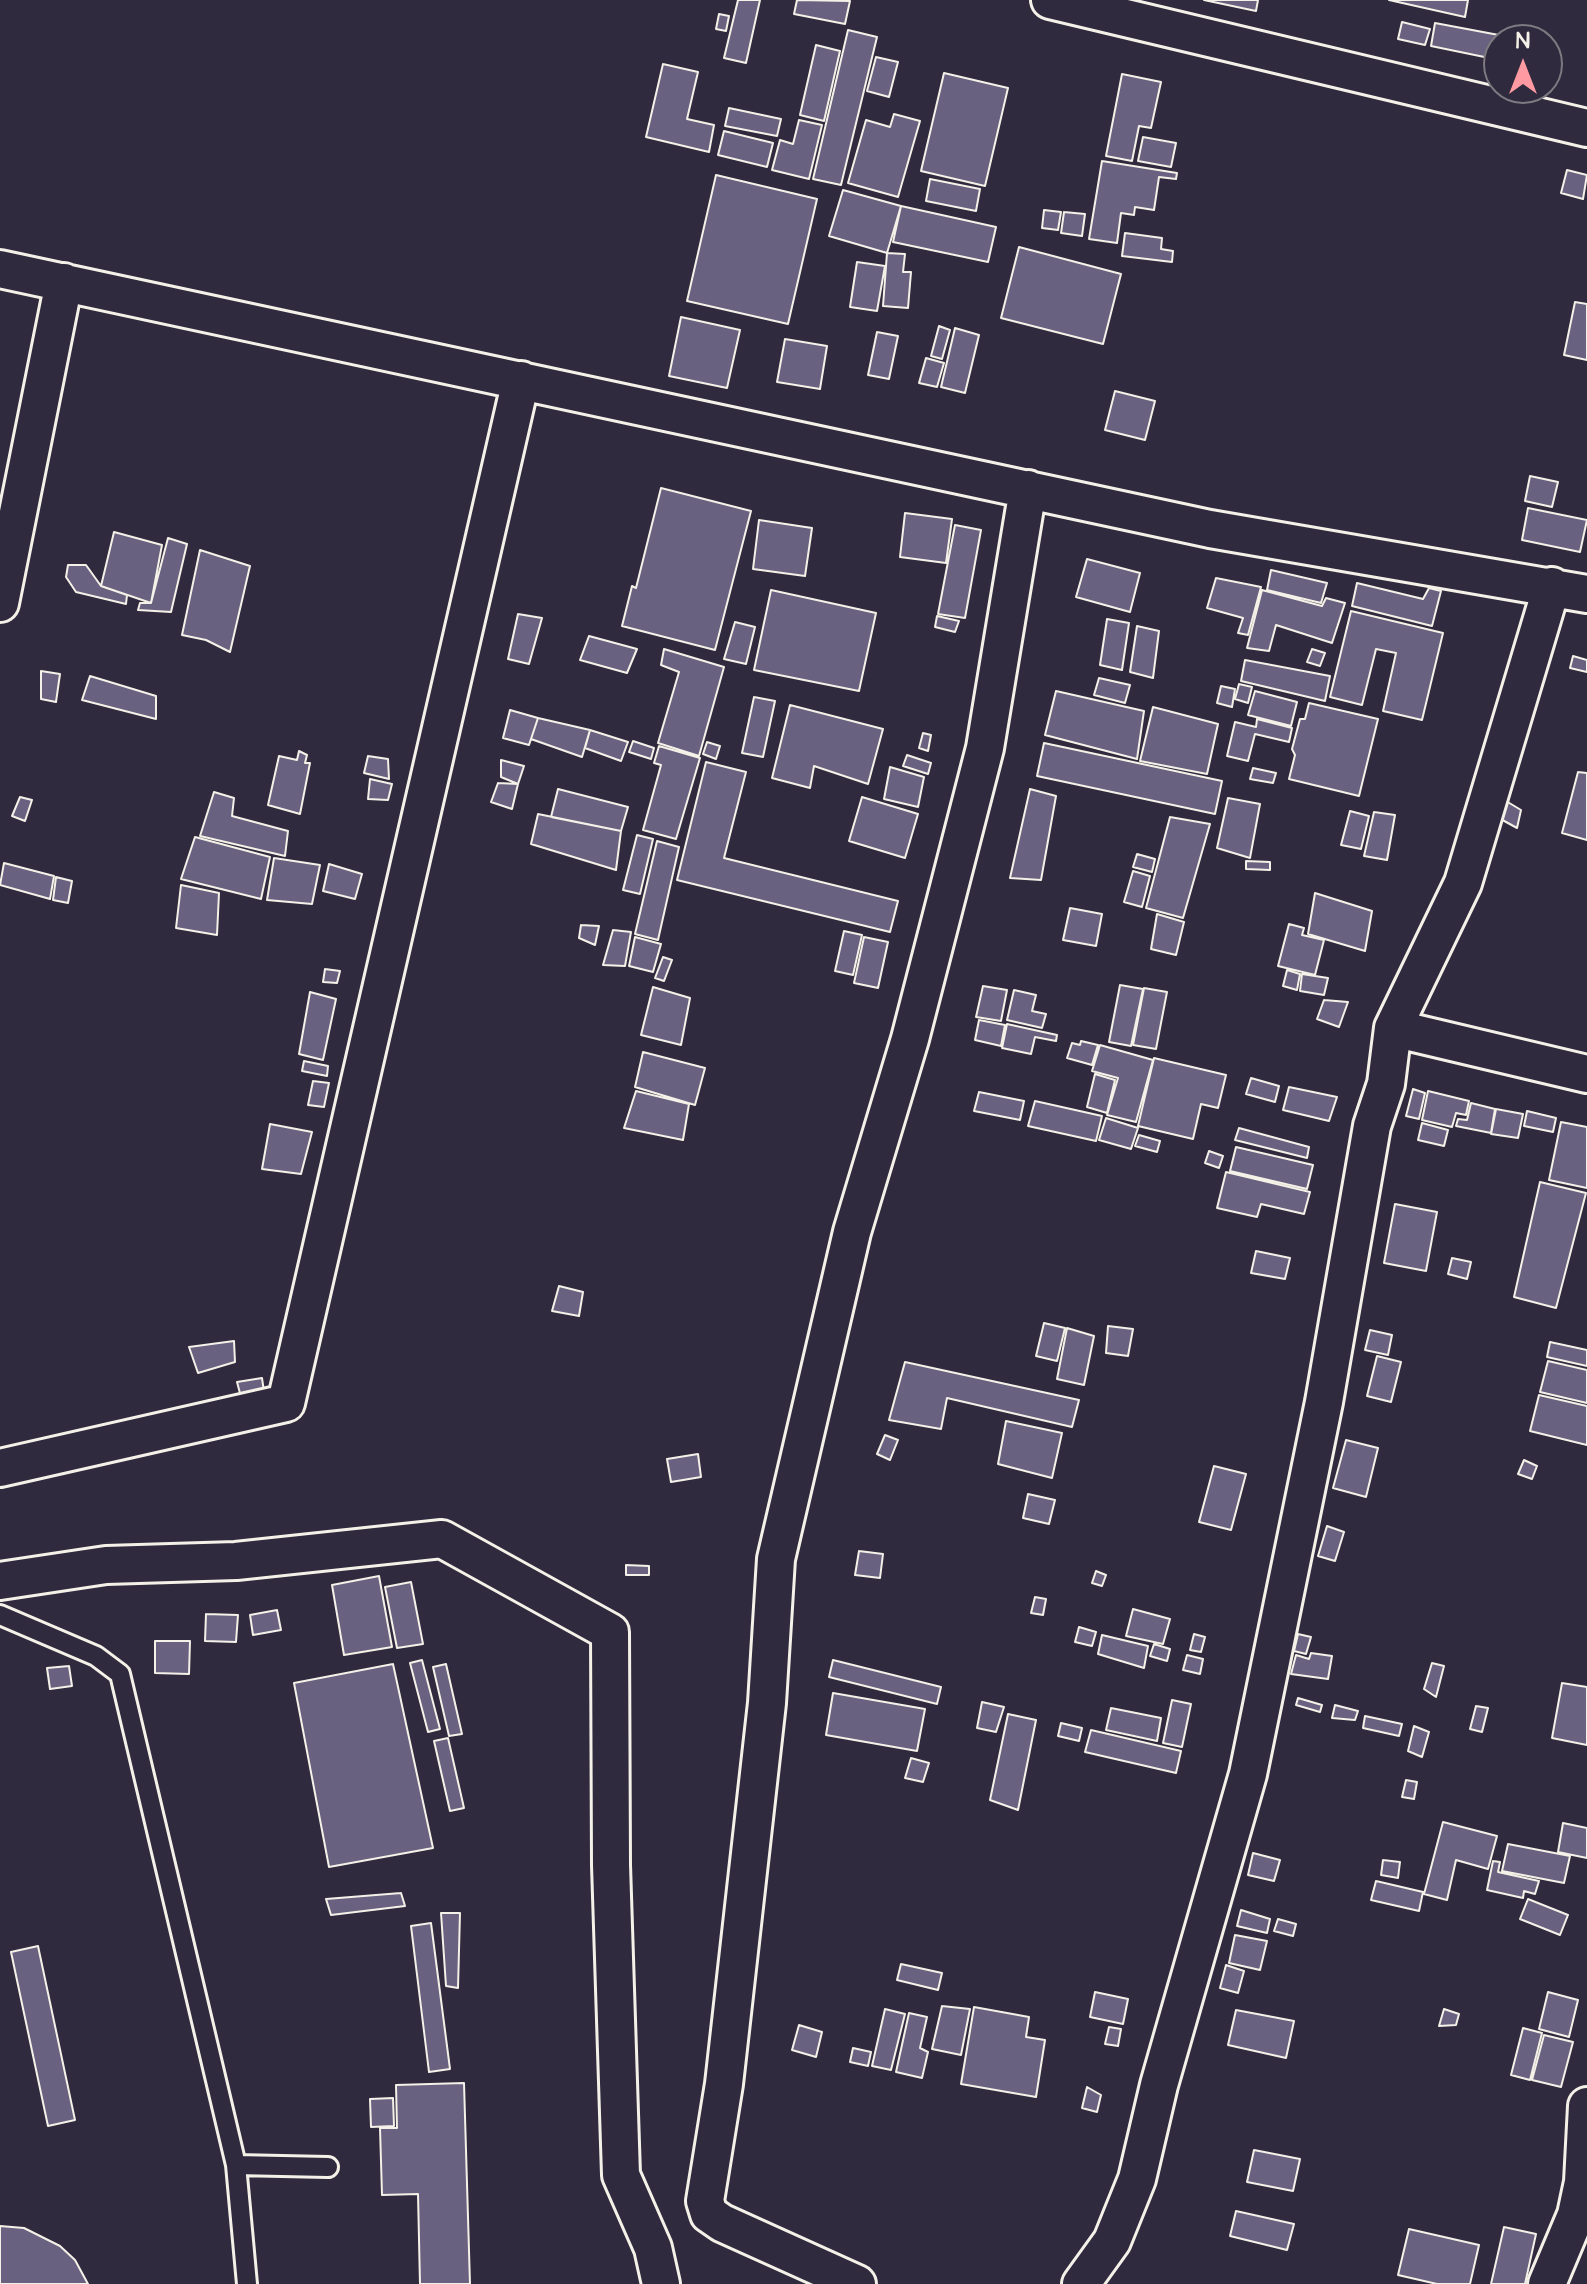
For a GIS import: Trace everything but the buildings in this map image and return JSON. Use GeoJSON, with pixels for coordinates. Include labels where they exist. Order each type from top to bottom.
{"type":"FeatureCollection","features":[{"type":"Feature","properties":{"kind":"street"},"geometry":{"type":"LineString","coordinates":[[1050,0],[1587,128]]}},
{"type":"Feature","properties":{"kind":"street"},"geometry":{"type":"LineString","coordinates":[[0,269],[1210,529],[1587,594]]}},
{"type":"Feature","properties":{"kind":"street"},"geometry":{"type":"LineString","coordinates":[[0,603],[64,282]]}},
{"type":"Feature","properties":{"kind":"street"},"geometry":{"type":"LineString","coordinates":[[0,1468],[286,1403],[521,380]]}},
{"type":"Feature","properties":{"kind":"street"},"geometry":{"type":"LineString","coordinates":[[857,2284],[722,2223],[709,2214],[705,2201],[724,2084],[765,1718],[776,1559],[852,1232],[910,1039],[985,748],[1028,489]]}},
{"type":"Feature","properties":{"kind":"street"},"geometry":{"type":"LineString","coordinates":[[1081,2284],[1112,2241],[1137,2179],[1159,2085],[1248,1774],[1324,1402],[1372,1126],[1386,1084],[1393,1028],[1463,883],[1552,586]]}},
{"type":"Feature","properties":{"kind":"street"},"geometry":{"type":"LineString","coordinates":[[1393,1028],[1587,1074]]}},
{"type":"Feature","properties":{"kind":"street"},"geometry":{"type":"LineString","coordinates":[[0,1581],[106,1565],[236,1561],[442,1539],[610,1632],[611,1865],[621,2175],[653,2248],[661,2284]]}},
{"type":"Feature","properties":{"kind":"street"},"geometry":{"type":"LineString","coordinates":[[1547,2284],[1576,2215],[1583,2182],[1587,2106]]}},
{"type":"Feature","properties":{"kind":"lane"},"geometry":{"type":"LineString","coordinates":[[0,1615],[96,1656],[120,1674],[236,2165],[247,2284]]}},
{"type":"Feature","properties":{"kind":"lane"},"geometry":{"type":"LineString","coordinates":[[236,2165],[328,2167]]}}]}
